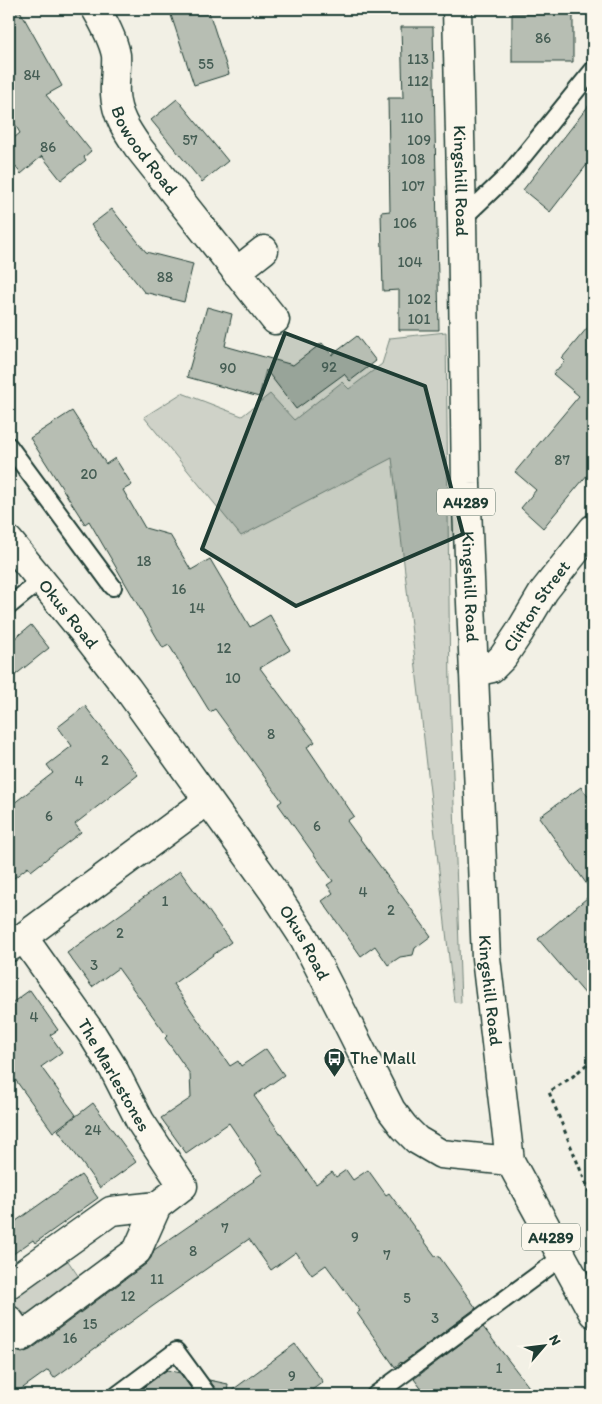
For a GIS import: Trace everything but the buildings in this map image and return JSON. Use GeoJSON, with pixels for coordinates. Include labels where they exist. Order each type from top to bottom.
{"type":"FeatureCollection","features":[{"type":"Feature","properties":{"kind":"street","name":"Bowood Road"},"geometry":{"type":"LineString","coordinates":[[96,9],[111,39],[116,55],[115,94],[117,109],[123,126],[275,320]]}},
{"type":"Feature","properties":{"kind":"street","name":"Kingshill Road"},"geometry":{"type":"LineString","coordinates":[[457,9],[466,484],[486,958],[510,1162]]}},
{"type":"Feature","properties":{"kind":"street"},"geometry":{"type":"LineString","coordinates":[[236,272],[264,250]]}},
{"type":"Feature","properties":{"kind":"street","name":"Clifton Street"},"geometry":{"type":"LineString","coordinates":[[474,672],[492,668],[503,657],[520,633],[544,591],[593,530]]}},
{"type":"Feature","properties":{"kind":"street","name":"Okus Road"},"geometry":{"type":"LineString","coordinates":[[9,541],[127,688],[274,892],[304,938],[391,1110],[404,1127],[417,1140],[441,1154],[510,1162]]}},
{"type":"Feature","properties":{"kind":"street"},"geometry":{"type":"LineString","coordinates":[[16,942],[207,801]]}},
{"type":"Feature","properties":{"kind":"street","name":"The Marlestones"},"geometry":{"type":"LineString","coordinates":[[9,1320],[21,1337],[137,1251],[157,1206],[184,1186],[140,1121],[113,1068],[92,1034],[16,942]]}},
{"type":"Feature","properties":{"kind":"street","name":"A4289"},"geometry":{"type":"LineString","coordinates":[[510,1162],[593,1312]]}},
{"type":"Feature","properties":{"kind":"street"},"geometry":{"type":"LineString","coordinates":[[9,1284],[111,1211],[157,1206]]}},
{"type":"Feature","properties":{"kind":"lane"},"geometry":{"type":"LineString","coordinates":[[462,220],[508,175],[593,70]]}},
{"type":"Feature","properties":{"kind":"lane"},"geometry":{"type":"LineString","coordinates":[[9,446],[113,588]]}},
{"type":"Feature","properties":{"kind":"lane"},"geometry":{"type":"LineString","coordinates":[[9,606],[41,580]]}},
{"type":"Feature","properties":{"kind":"lane"},"geometry":{"type":"LineString","coordinates":[[376,1395],[562,1257]]}},
{"type":"Feature","properties":{"kind":"lane"},"geometry":{"type":"LineString","coordinates":[[117,1395],[176,1351],[208,1395]]}},
{"type":"Feature","properties":{"kind":"path"},"geometry":{"type":"LineString","coordinates":[[593,1059],[572,1078],[549,1092],[593,1201]]}},
{"type":"Feature","properties":{"kind":"highlighted area"},"geometry":{"type":"Polygon","coordinates":[[[285,333],[425,386],[463,534],[296,606],[202,549],[285,333]]]}},
{"type":"Feature","properties":{"kind":"shaded area"},"geometry":{"type":"Polygon","coordinates":[[[446,332],[450,691],[461,1003],[454,1002],[392,458],[241,536],[144,417],[182,393],[242,416],[270,394],[294,420],[342,382],[349,389],[382,364],[390,338],[446,332]]]}},
{"type":"Feature","properties":{"kind":"shaded area"},"geometry":{"type":"Polygon","coordinates":[[[68,1261],[81,1280],[32,1314],[22,1313],[17,1309],[14,1302],[14,1293],[43,1270],[52,1271],[68,1261]]]}},
{"type":"Feature","properties":{"kind":"place","name":"The Mall"},"geometry":{"type":"Point","coordinates":[334,1077]}}]}
